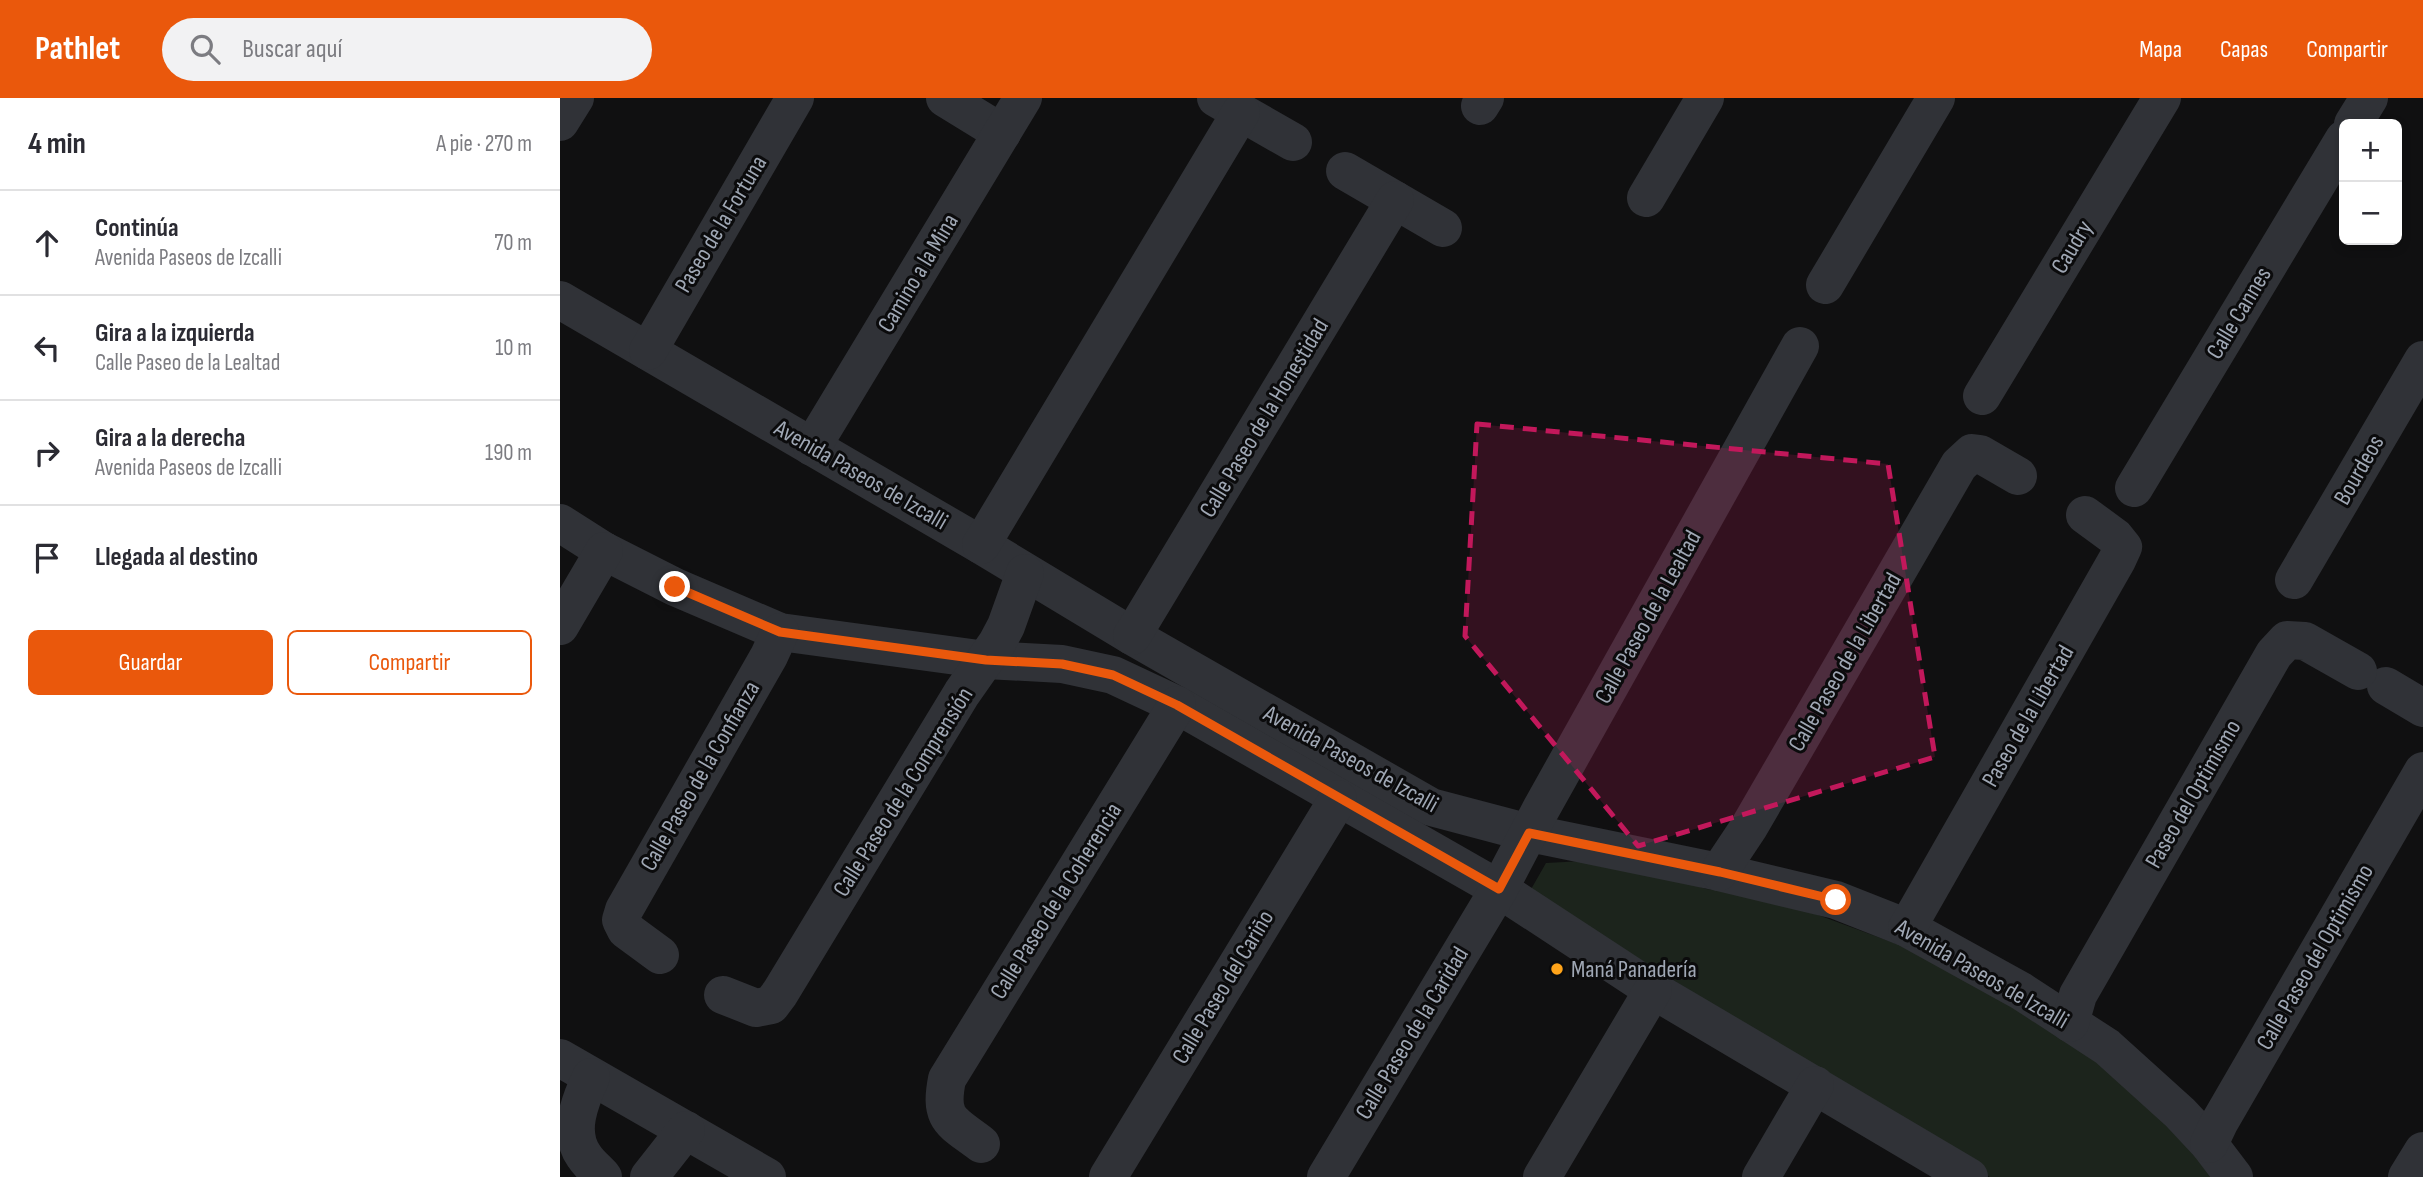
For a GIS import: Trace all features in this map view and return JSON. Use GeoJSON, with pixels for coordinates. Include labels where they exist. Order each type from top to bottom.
{"type":"FeatureCollection","features":[{"type":"Feature","properties":{"kind":"street"},"geometry":{"type":"LineString","coordinates":[[560,122],[575,98]]}},
{"type":"Feature","properties":{"kind":"street","name":"Paseo de la Fortuna"},"geometry":{"type":"LineString","coordinates":[[648,351],[795,98]]}},
{"type":"Feature","properties":{"kind":"street"},"geometry":{"type":"LineString","coordinates":[[945,98],[1002,133]]}},
{"type":"Feature","properties":{"kind":"street","name":"Camino a la Mina"},"geometry":{"type":"LineString","coordinates":[[812,447],[1023,98]]}},
{"type":"Feature","properties":{"kind":"street"},"geometry":{"type":"LineString","coordinates":[[1646,198],[1705,98]]}},
{"type":"Feature","properties":{"kind":"street"},"geometry":{"type":"LineString","coordinates":[[1825,285],[1936,98]]}},
{"type":"Feature","properties":{"kind":"street","name":"Caudry"},"geometry":{"type":"LineString","coordinates":[[1982,396],[2162,98]]}},
{"type":"Feature","properties":{"kind":"street"},"geometry":{"type":"LineString","coordinates":[[2356,119],[2369,98]]}},
{"type":"Feature","properties":{"kind":"street"},"geometry":{"type":"LineString","coordinates":[[981,545],[1228,105],[1293,142]]}},
{"type":"Feature","properties":{"kind":"street","name":"Calle Cannes"},"geometry":{"type":"LineString","coordinates":[[2134,488],[2339,147]]}},
{"type":"Feature","properties":{"kind":"street"},"geometry":{"type":"LineString","coordinates":[[1345,171],[1443,228]]}},
{"type":"Feature","properties":{"kind":"street","name":"Calle Paseo de la Honestidad"},"geometry":{"type":"LineString","coordinates":[[1132,636],[1395,200]]}},
{"type":"Feature","properties":{"kind":"street","name":"Avenida Paseos de Izcalli"},"geometry":{"type":"LineString","coordinates":[[560,300],[1132,636],[1431,807],[1529,833],[1720,872],[1836,900],[1907,928],[2021,991],[2107,1047],[2180,1113],[2209,1144],[2234,1177]]}},
{"type":"Feature","properties":{"kind":"street","name":"Calle Paseo de la Lealtad"},"geometry":{"type":"LineString","coordinates":[[1499,889],[1800,346]]}},
{"type":"Feature","properties":{"kind":"street","name":"Bourdeos"},"geometry":{"type":"LineString","coordinates":[[2294,580],[2423,360]]}},
{"type":"Feature","properties":{"kind":"street","name":"Calle Paseo de la Libertad"},"geometry":{"type":"LineString","coordinates":[[1720,872],[1749,827],[1959,465],[1972,453],[1980,454],[2018,476]]}},
{"type":"Feature","properties":{"kind":"street","name":"Paseo de la Libertad"},"geometry":{"type":"LineString","coordinates":[[1907,928],[2118,560],[2123,547],[2115,537],[2085,516]]}},
{"type":"Feature","properties":{"kind":"street","name":"Avenida Paseos de Izcalli"},"geometry":{"type":"LineString","coordinates":[[560,523],[604,551],[675,587],[780,632],[986,660],[1062,664],[1113,675],[1177,705],[1499,889],[1653,990],[1969,1177]]}},
{"type":"Feature","properties":{"kind":"street"},"geometry":{"type":"LineString","coordinates":[[560,626],[604,551]]}},
{"type":"Feature","properties":{"kind":"street","name":"Calle Paseo de la Comprensión"},"geometry":{"type":"LineString","coordinates":[[723,995],[756,1008],[771,1005],[1006,626],[1025,573]]}},
{"type":"Feature","properties":{"kind":"street","name":"Calle Paseo de la Confianza"},"geometry":{"type":"LineString","coordinates":[[660,954],[626,930],[621,920],[624,909],[769,656],[780,632]]}},
{"type":"Feature","properties":{"kind":"street","name":"Paseo del Optimismo"},"geometry":{"type":"LineString","coordinates":[[2070,1023],[2078,995],[2274,654],[2287,640],[2305,641],[2423,708]]}},
{"type":"Feature","properties":{"kind":"street","name":"Calle Paseo de la Coherencia"},"geometry":{"type":"LineString","coordinates":[[981,1144],[947,1117],[943,1100],[947,1079],[1177,705]]}},
{"type":"Feature","properties":{"kind":"street","name":"Calle Paseo del Optimismo"},"geometry":{"type":"LineString","coordinates":[[2209,1144],[2423,771]]}},
{"type":"Feature","properties":{"kind":"street","name":"Calle Paseo del Cariño"},"geometry":{"type":"LineString","coordinates":[[1108,1177],[1338,799]]}},
{"type":"Feature","properties":{"kind":"street","name":"Calle Paseo de la Caridad"},"geometry":{"type":"LineString","coordinates":[[1326,1177],[1499,889]]}},
{"type":"Feature","properties":{"kind":"street"},"geometry":{"type":"LineString","coordinates":[[1542,1177],[1653,990]]}},
{"type":"Feature","properties":{"kind":"street"},"geometry":{"type":"LineString","coordinates":[[575,1067],[767,1177]]}},
{"type":"Feature","properties":{"kind":"street"},"geometry":{"type":"LineString","coordinates":[[575,1067],[579,1104],[575,1133],[582,1155],[603,1177]]}},
{"type":"Feature","properties":{"kind":"street"},"geometry":{"type":"LineString","coordinates":[[1761,1177],[1815,1085]]}},
{"type":"Feature","properties":{"kind":"street"},"geometry":{"type":"LineString","coordinates":[[649,1177],[686,1130]]}},
{"type":"Feature","properties":{"kind":"street"},"geometry":{"type":"LineString","coordinates":[[2407,1177],[2423,1151]]}},
{"type":"Feature","properties":{"kind":"highlighted area"},"geometry":{"type":"Polygon","coordinates":[[[1477,424],[1888,464],[1935,757],[1638,846],[1465,636],[1477,424]]]}},
{"type":"Feature","properties":{"kind":"shaded area"},"geometry":{"type":"Polygon","coordinates":[[[1620,859],[1706,889],[1769,897],[1954,965],[2078,1045],[2125,1084],[2217,1177],[1990,1177],[1530,891],[1546,863],[1620,859]]]}},
{"type":"Feature","properties":{"kind":"place","name":"Maná Panadería"},"geometry":{"type":"Point","coordinates":[1557,969]}},
{"type":"Feature","properties":{"kind":"route"},"geometry":{"type":"LineString","coordinates":[[675,587],[780,632],[986,660],[1062,664],[1113,675],[1177,705],[1499,889],[1529,833],[1720,872],[1836,900]]}}]}
